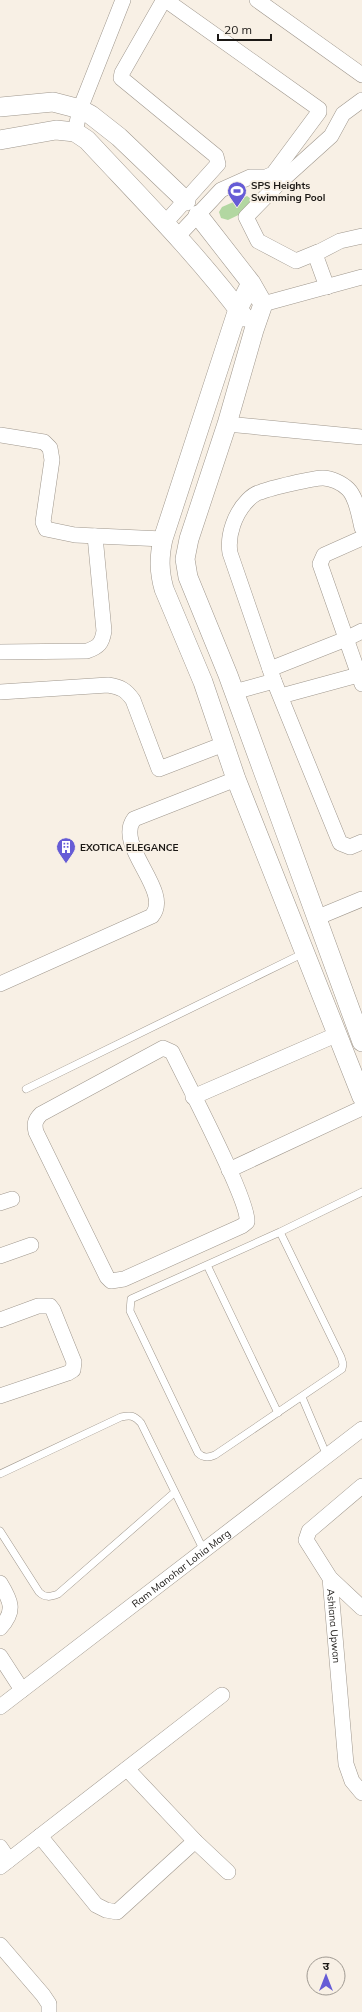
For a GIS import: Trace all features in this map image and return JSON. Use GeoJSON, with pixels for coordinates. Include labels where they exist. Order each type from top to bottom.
{"type":"FeatureCollection","features":[{"type":"Feature","properties":{"kind":"street"},"geometry":{"type":"LineString","coordinates":[[75,132],[80,109],[123,0]]}},
{"type":"Feature","properties":{"kind":"street"},"geometry":{"type":"LineString","coordinates":[[257,0],[362,75]]}},
{"type":"Feature","properties":{"kind":"street"},"geometry":{"type":"LineString","coordinates":[[172,230],[192,208],[216,168],[218,164],[216,156],[121,78],[122,73],[162,3],[167,1],[319,109],[319,112],[273,174],[266,177],[250,177],[221,190],[192,208]]}},
{"type":"Feature","properties":{"kind":"street"},"geometry":{"type":"LineString","coordinates":[[362,100],[343,114],[331,136],[280,182],[246,218],[258,241],[296,261],[340,241],[362,236]]}},
{"type":"Feature","properties":{"kind":"street"},"geometry":{"type":"LineString","coordinates":[[0,106],[53,102],[80,109],[119,137],[192,208],[251,282],[263,304],[227,424],[188,539],[185,559],[188,577],[234,692],[362,1042]]}},
{"type":"Feature","properties":{"kind":"street"},"geometry":{"type":"LineString","coordinates":[[0,140],[56,130],[75,132],[87,140],[172,230],[254,330]]}},
{"type":"Feature","properties":{"kind":"street"},"geometry":{"type":"LineString","coordinates":[[318,252],[315,254],[326,287]]}},
{"type":"Feature","properties":{"kind":"street"},"geometry":{"type":"LineString","coordinates":[[263,304],[361,279]]}},
{"type":"Feature","properties":{"kind":"street"},"geometry":{"type":"LineString","coordinates":[[251,282],[238,309],[162,539],[159,557],[160,574],[164,589],[203,682],[234,772],[362,1097]]}},
{"type":"Feature","properties":{"kind":"street"},"geometry":{"type":"LineString","coordinates":[[227,424],[362,437]]}},
{"type":"Feature","properties":{"kind":"street"},"geometry":{"type":"LineString","coordinates":[[0,435],[44,442],[50,448],[52,460],[43,522],[46,529],[69,534],[162,539]]}},
{"type":"Feature","properties":{"kind":"street"},"geometry":{"type":"LineString","coordinates":[[362,528],[355,500],[348,488],[335,480],[323,478],[260,492],[248,499],[240,509],[228,543],[230,553],[272,675],[340,843],[350,846],[362,842]]}},
{"type":"Feature","properties":{"kind":"street"},"geometry":{"type":"LineString","coordinates":[[0,652],[87,651],[96,648],[102,641],[104,631],[95,536]]}},
{"type":"Feature","properties":{"kind":"street"},"geometry":{"type":"LineString","coordinates":[[281,696],[361,678],[320,564],[324,555],[362,538]]}},
{"type":"Feature","properties":{"kind":"street"},"geometry":{"type":"LineString","coordinates":[[234,692],[272,675],[362,630]]}},
{"type":"Feature","properties":{"kind":"street"},"geometry":{"type":"LineString","coordinates":[[0,692],[108,685],[123,688],[133,700],[159,769],[224,744]]}},
{"type":"Feature","properties":{"kind":"street"},"geometry":{"type":"LineString","coordinates":[[0,984],[152,916],[156,912],[157,900],[130,837],[130,825],[134,819],[234,772],[257,754]]}},
{"type":"Feature","properties":{"kind":"street"},"geometry":{"type":"LineString","coordinates":[[316,918],[362,899]]}},
{"type":"Feature","properties":{"kind":"street"},"geometry":{"type":"LineString","coordinates":[[326,1005],[345,996]]}},
{"type":"Feature","properties":{"kind":"street"},"geometry":{"type":"LineString","coordinates":[[193,1097],[338,1034]]}},
{"type":"Feature","properties":{"kind":"street"},"geometry":{"type":"LineString","coordinates":[[163,1048],[172,1052],[229,1170],[248,1217],[247,1222],[242,1226],[124,1279],[111,1281],[107,1277],[36,1132],[35,1125],[37,1118],[41,1114],[163,1048]]}},
{"type":"Feature","properties":{"kind":"street"},"geometry":{"type":"LineString","coordinates":[[229,1170],[362,1108]]}},
{"type":"Feature","properties":{"kind":"street"},"geometry":{"type":"LineString","coordinates":[[0,1256],[31,1245]]}},
{"type":"Feature","properties":{"kind":"street"},"geometry":{"type":"LineString","coordinates":[[0,1320],[38,1306],[50,1306],[74,1362],[73,1370],[68,1373],[0,1396]]}},
{"type":"Feature","properties":{"kind":"street","name":"Ram Manohar Lohia Marg"},"geometry":{"type":"LineString","coordinates":[[0,1707],[362,1429]]}},
{"type":"Feature","properties":{"kind":"street","name":"Ashiana Upwan"},"geometry":{"type":"LineString","coordinates":[[362,1486],[306,1535],[309,1545],[330,1578],[346,1764],[352,1780],[362,1793]]}},
{"type":"Feature","properties":{"kind":"street"},"geometry":{"type":"LineString","coordinates":[[330,1578],[362,1608]]}},
{"type":"Feature","properties":{"kind":"street"},"geometry":{"type":"LineString","coordinates":[[0,1583],[9,1600],[11,1608],[7,1622],[0,1628]]}},
{"type":"Feature","properties":{"kind":"street"},"geometry":{"type":"LineString","coordinates":[[0,1656],[22,1690]]}},
{"type":"Feature","properties":{"kind":"street"},"geometry":{"type":"LineString","coordinates":[[0,1847],[5,1863],[222,1695]]}},
{"type":"Feature","properties":{"kind":"street"},"geometry":{"type":"LineString","coordinates":[[127,1769],[195,1842],[228,1872]]}},
{"type":"Feature","properties":{"kind":"street"},"geometry":{"type":"LineString","coordinates":[[40,1836],[96,1905],[106,1910],[117,1912],[195,1842]]}},
{"type":"Feature","properties":{"kind":"street"},"geometry":{"type":"LineString","coordinates":[[0,1945],[43,1995],[48,2004],[49,2012]]}},
{"type":"Feature","properties":{"kind":"lane"},"geometry":{"type":"LineString","coordinates":[[26,1089],[305,952]]}},
{"type":"Feature","properties":{"kind":"lane"},"geometry":{"type":"LineString","coordinates":[[280,1232],[343,1364],[342,1369],[278,1413],[209,1457],[202,1456],[194,1446],[130,1311],[129,1305],[131,1299],[280,1232],[362,1192]]}},
{"type":"Feature","properties":{"kind":"lane"},"geometry":{"type":"LineString","coordinates":[[207,1265],[278,1413]]}},
{"type":"Feature","properties":{"kind":"lane"},"geometry":{"type":"LineString","coordinates":[[302,1397],[327,1456]]}},
{"type":"Feature","properties":{"kind":"lane"},"geometry":{"type":"LineString","coordinates":[[0,1474],[121,1417],[129,1415],[135,1417],[141,1422],[204,1551]]}},
{"type":"Feature","properties":{"kind":"lane"},"geometry":{"type":"LineString","coordinates":[[0,1531],[39,1592],[44,1596],[52,1597],[58,1594],[175,1492]]}},
{"type":"Feature","properties":{"kind":"shaded area","name":"SPS Heights Swimming Pool"},"geometry":{"type":"Polygon","coordinates":[[[247,196],[254,201],[253,208],[228,220],[221,218],[219,212],[222,207],[247,196]]]}},
{"type":"Feature","properties":{"kind":"place","name":"SPS Heights Swimming Pool"},"geometry":{"type":"Point","coordinates":[237,208]}},
{"type":"Feature","properties":{"kind":"place","name":"EXOTICA ELEGANCE"},"geometry":{"type":"Point","coordinates":[66,864]}}]}
